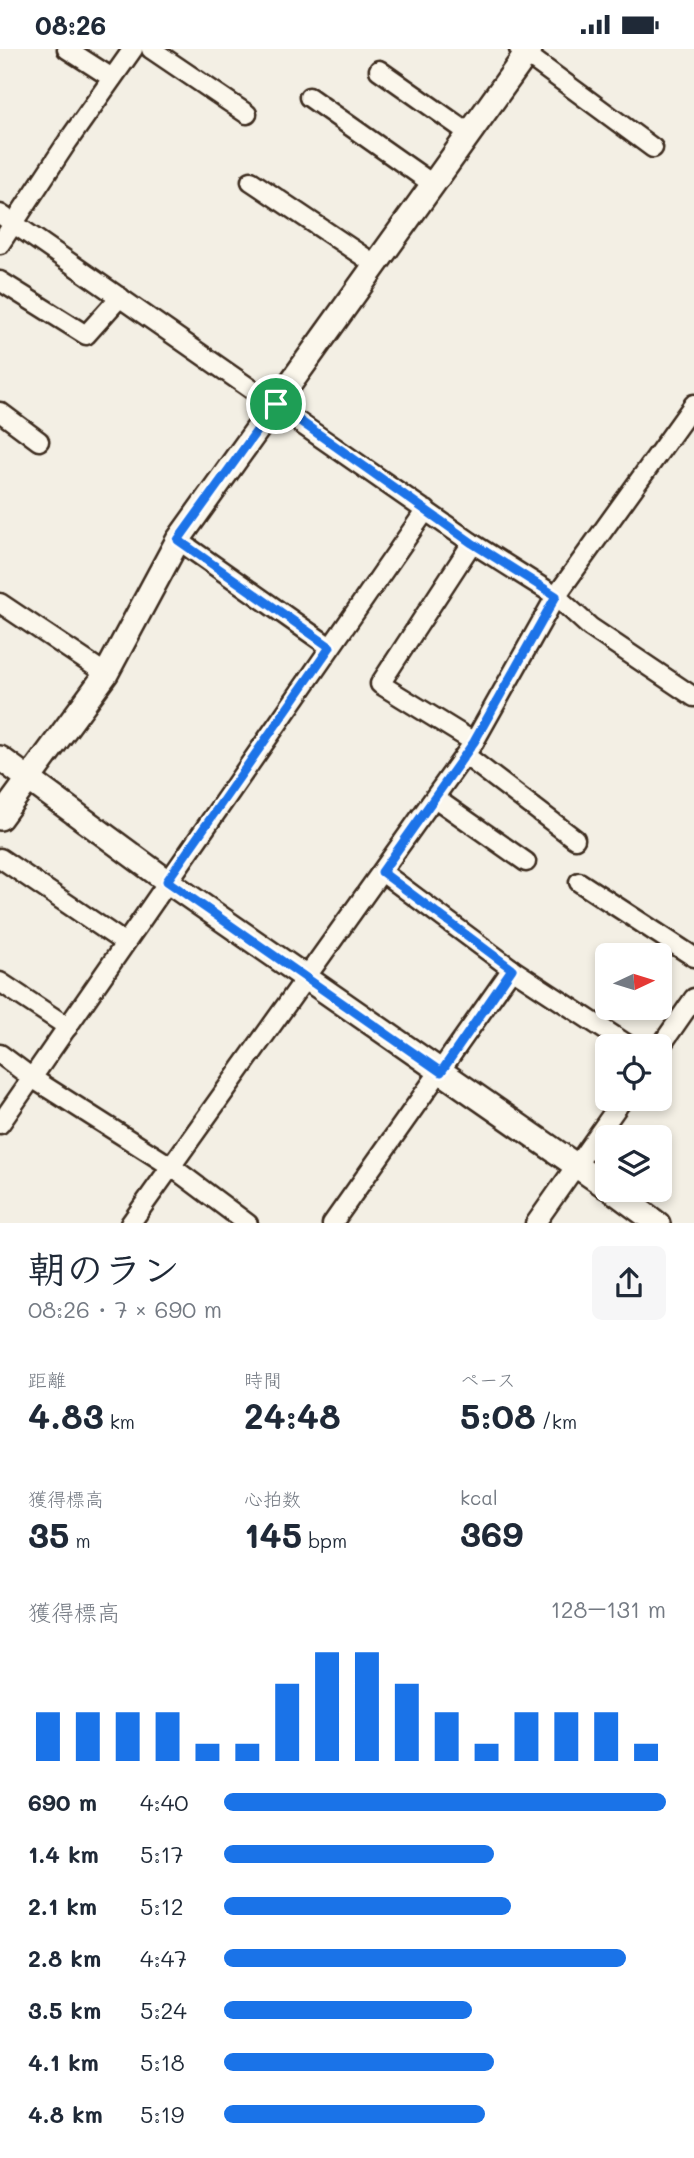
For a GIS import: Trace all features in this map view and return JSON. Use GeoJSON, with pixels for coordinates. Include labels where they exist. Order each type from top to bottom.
{"type":"FeatureCollection","features":[{"type":"Feature","properties":{"kind":"street"},"geometry":{"type":"LineString","coordinates":[[67,49],[112,78]]}},
{"type":"Feature","properties":{"kind":"street"},"geometry":{"type":"LineString","coordinates":[[0,244],[7,219],[133,49]]}},
{"type":"Feature","properties":{"kind":"street"},"geometry":{"type":"LineString","coordinates":[[151,49],[247,114]]}},
{"type":"Feature","properties":{"kind":"street"},"geometry":{"type":"LineString","coordinates":[[0,818],[106,674],[178,540],[434,185],[525,51],[653,148]]}},
{"type":"Feature","properties":{"kind":"street"},"geometry":{"type":"LineString","coordinates":[[379,70],[470,134]]}},
{"type":"Feature","properties":{"kind":"street"},"geometry":{"type":"LineString","coordinates":[[309,97],[434,185]]}},
{"type":"Feature","properties":{"kind":"street"},"geometry":{"type":"LineString","coordinates":[[251,181],[376,265]]}},
{"type":"Feature","properties":{"kind":"street"},"geometry":{"type":"LineString","coordinates":[[7,219],[472,543],[556,596],[590,627],[694,697]]}},
{"type":"Feature","properties":{"kind":"street"},"geometry":{"type":"LineString","coordinates":[[0,281],[86,335],[120,297]]}},
{"type":"Feature","properties":{"kind":"street"},"geometry":{"type":"LineString","coordinates":[[130,1223],[470,749],[556,596],[694,404]]}},
{"type":"Feature","properties":{"kind":"street"},"geometry":{"type":"LineString","coordinates":[[0,412],[39,441]]}},
{"type":"Feature","properties":{"kind":"street"},"geometry":{"type":"LineString","coordinates":[[0,1124],[426,510]]}},
{"type":"Feature","properties":{"kind":"street"},"geometry":{"type":"LineString","coordinates":[[178,540],[330,647]]}},
{"type":"Feature","properties":{"kind":"street"},"geometry":{"type":"LineString","coordinates":[[472,543],[380,684],[470,749],[575,839]]}},
{"type":"Feature","properties":{"kind":"street"},"geometry":{"type":"LineString","coordinates":[[0,603],[106,674]]}},
{"type":"Feature","properties":{"kind":"street"},"geometry":{"type":"LineString","coordinates":[[0,758],[167,881],[595,1178]]}},
{"type":"Feature","properties":{"kind":"street"},"geometry":{"type":"LineString","coordinates":[[435,799],[526,862]]}},
{"type":"Feature","properties":{"kind":"street"},"geometry":{"type":"LineString","coordinates":[[0,858],[125,943]]}},
{"type":"Feature","properties":{"kind":"street"},"geometry":{"type":"LineString","coordinates":[[382,872],[512,969],[611,1034]]}},
{"type":"Feature","properties":{"kind":"street"},"geometry":{"type":"LineString","coordinates":[[579,882],[694,957]]}},
{"type":"Feature","properties":{"kind":"street"},"geometry":{"type":"LineString","coordinates":[[332,1223],[512,969]]}},
{"type":"Feature","properties":{"kind":"street"},"geometry":{"type":"LineString","coordinates":[[0,982],[68,1027]]}},
{"type":"Feature","properties":{"kind":"street"},"geometry":{"type":"LineString","coordinates":[[669,1034],[694,998]]}},
{"type":"Feature","properties":{"kind":"street"},"geometry":{"type":"LineString","coordinates":[[0,1054],[32,1078],[172,1167],[248,1223]]}},
{"type":"Feature","properties":{"kind":"street"},"geometry":{"type":"LineString","coordinates":[[535,1223],[615,1111]]}},
{"type":"Feature","properties":{"kind":"street"},"geometry":{"type":"LineString","coordinates":[[629,1202],[658,1223]]}},
{"type":"Feature","properties":{"kind":"route"},"geometry":{"type":"LineString","coordinates":[[276,404],[472,543],[556,596],[474,742],[382,872],[512,969],[441,1072],[167,881],[330,647],[178,540],[276,404]]}}]}
